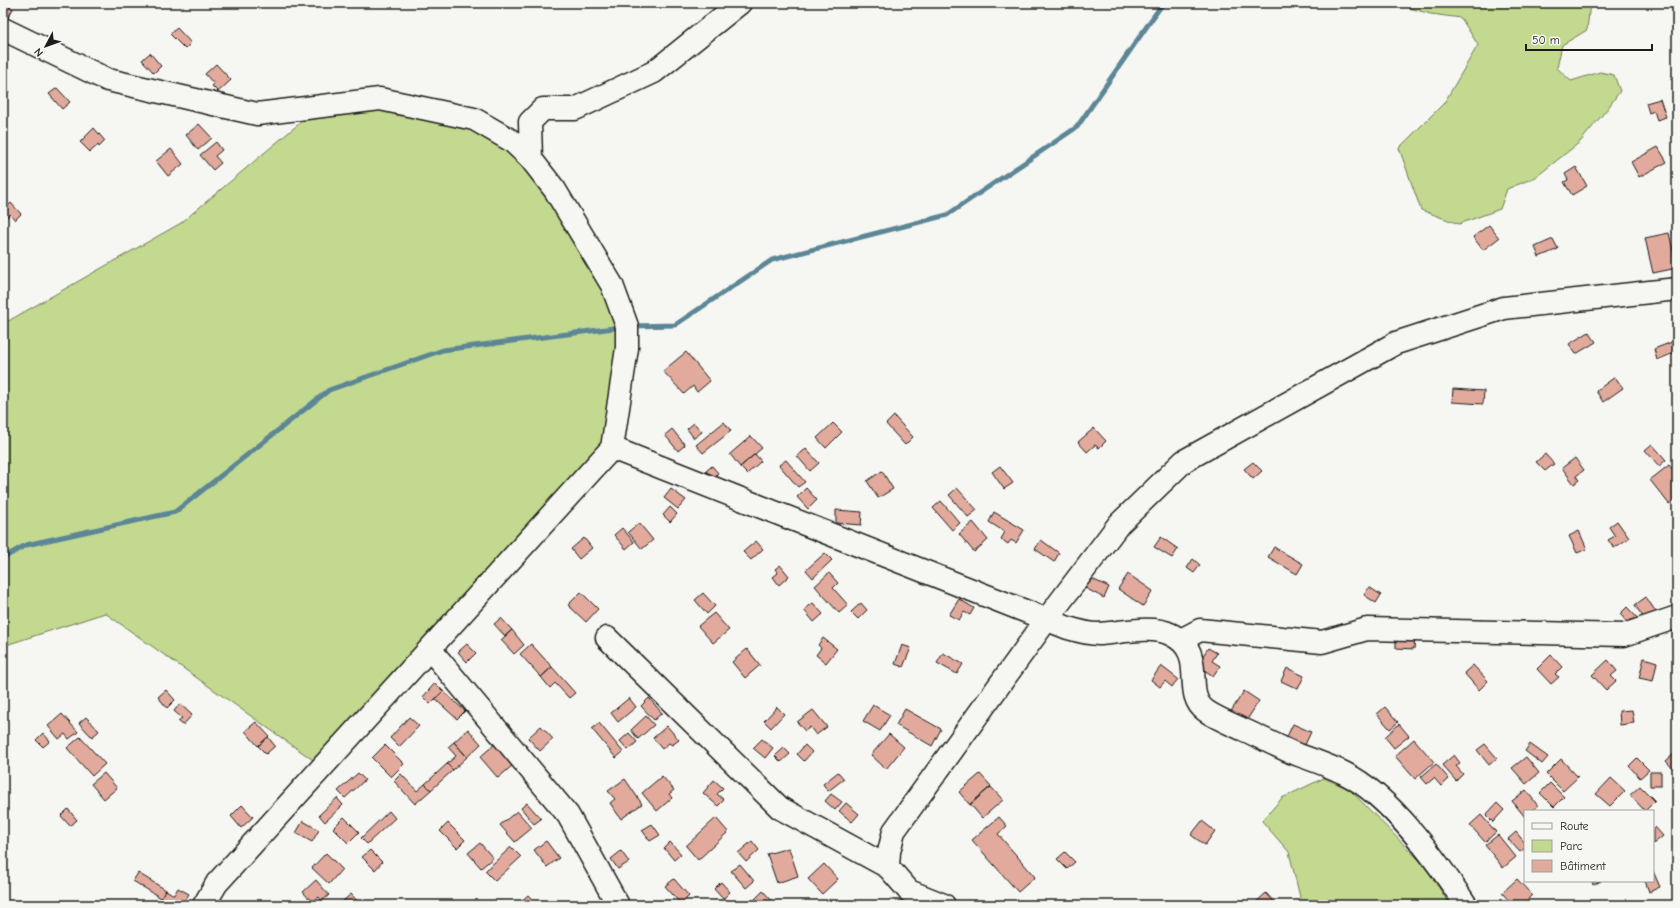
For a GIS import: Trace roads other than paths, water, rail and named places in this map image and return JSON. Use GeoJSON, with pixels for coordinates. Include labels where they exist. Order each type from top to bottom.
{"type":"FeatureCollection","features":[{"type":"Feature","properties":{"kind":"street"},"geometry":{"type":"LineString","coordinates":[[531,159],[530,122],[543,109],[575,109],[654,72],[740,3]]}},
{"type":"Feature","properties":{"kind":"street"},"geometry":{"type":"LineString","coordinates":[[3,29],[108,80],[257,114],[380,99],[474,119],[512,141],[531,159],[555,190],[612,285],[627,326],[627,348],[612,448],[217,883],[204,905]]}},
{"type":"Feature","properties":{"kind":"street"},"geometry":{"type":"LineString","coordinates":[[888,867],[889,852],[894,831],[1047,619],[1119,524],[1184,461],[1396,343],[1504,308],[1677,289]]}},
{"type":"Feature","properties":{"kind":"street"},"geometry":{"type":"LineString","coordinates":[[612,448],[1080,632],[1096,634],[1161,631],[1180,640],[1189,651],[1193,663],[1195,695],[1201,707],[1216,717],[1292,752],[1344,773],[1367,787],[1390,806],[1451,882],[1466,905]]}},
{"type":"Feature","properties":{"kind":"street"},"geometry":{"type":"LineString","coordinates":[[1180,640],[1200,630],[1322,642],[1367,629],[1624,636],[1677,617]]}},
{"type":"Feature","properties":{"kind":"street"},"geometry":{"type":"LineString","coordinates":[[607,638],[780,808],[888,867],[909,891],[944,905]]}},
{"type":"Feature","properties":{"kind":"street"},"geometry":{"type":"LineString","coordinates":[[430,649],[568,816],[618,905]]}},
{"type":"Feature","properties":{"kind":"waterway"},"geometry":{"type":"LineString","coordinates":[[632,326],[675,325],[772,260],[947,215],[1077,127],[1163,3]]}},
{"type":"Feature","properties":{"kind":"waterway"},"geometry":{"type":"LineString","coordinates":[[3,558],[26,545],[175,512],[329,390],[443,350],[622,327]]}}]}
